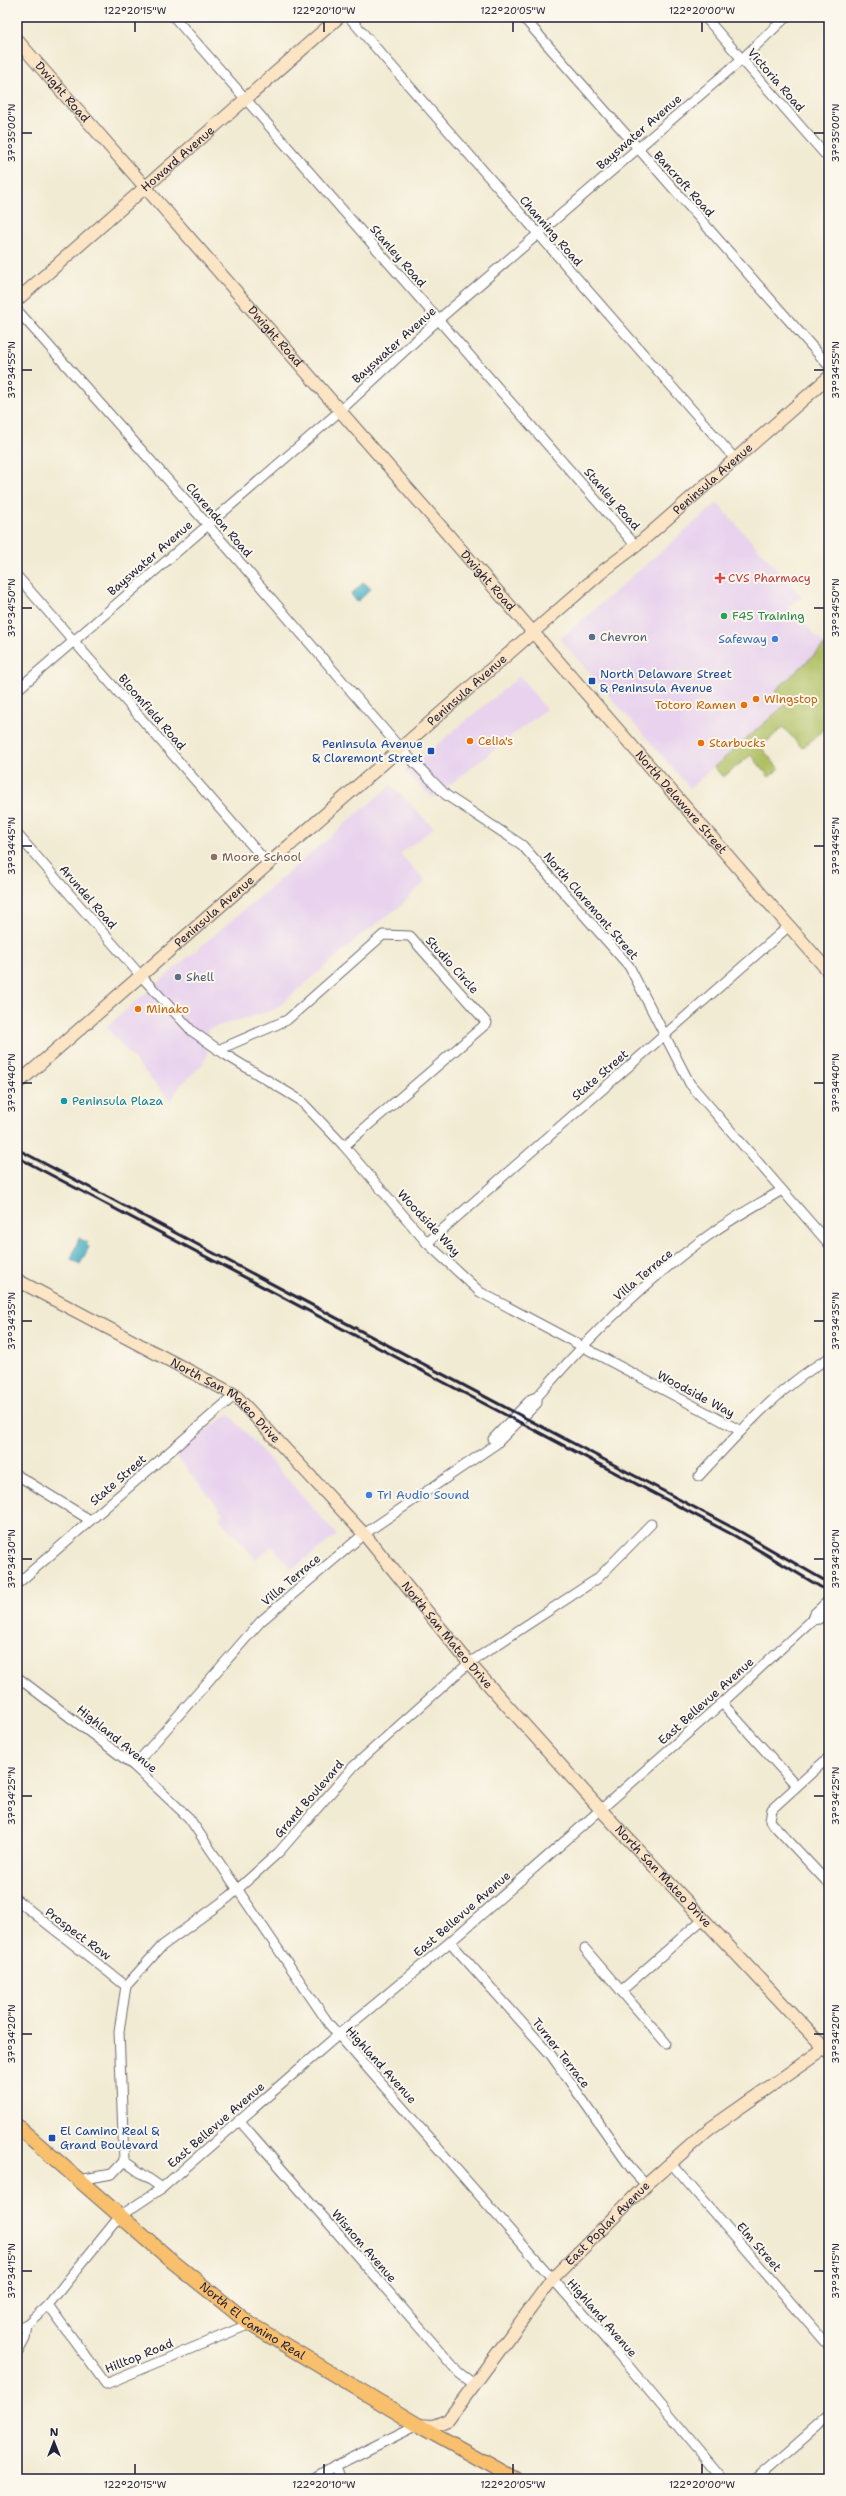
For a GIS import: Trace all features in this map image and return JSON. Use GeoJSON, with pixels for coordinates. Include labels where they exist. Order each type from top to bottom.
{"type":"FeatureCollection","features":[{"type":"Feature","properties":{"kind":"main road","name":"Howard Avenue"},"geometry":{"type":"LineString","coordinates":[[17,300],[339,17]]}},
{"type":"Feature","properties":{"kind":"main road","name":"Dwight Road"},"geometry":{"type":"LineString","coordinates":[[17,40],[341,410],[533,633]]}},
{"type":"Feature","properties":{"kind":"main road","name":"Peninsula Avenue"},"geometry":{"type":"LineString","coordinates":[[17,1084],[269,865],[400,748],[603,571],[636,546],[829,377]]}},
{"type":"Feature","properties":{"kind":"main road","name":"North Delaware Street"},"geometry":{"type":"LineString","coordinates":[[533,633],[829,972]]}},
{"type":"Feature","properties":{"kind":"main road","name":"North San Mateo Drive"},"geometry":{"type":"LineString","coordinates":[[17,1280],[235,1395],[364,1534],[469,1663],[601,1810],[827,2048]]}},
{"type":"Feature","properties":{"kind":"main road","name":"East Poplar Avenue"},"geometry":{"type":"LineString","coordinates":[[418,2425],[433,2426],[448,2420],[553,2278],[646,2185],[708,2130],[827,2048]]}},
{"type":"Feature","properties":{"kind":"main road","name":"North El Camino Real"},"geometry":{"type":"LineString","coordinates":[[17,2126],[218,2300],[250,2324],[418,2425],[515,2479]]}},
{"type":"Feature","properties":{"kind":"street","name":"Stanley Road"},"geometry":{"type":"LineString","coordinates":[[174,17],[636,546]]}},
{"type":"Feature","properties":{"kind":"street","name":"Channing Road"},"geometry":{"type":"LineString","coordinates":[[349,17],[735,459]]}},
{"type":"Feature","properties":{"kind":"street","name":"Bancroft Road"},"geometry":{"type":"LineString","coordinates":[[523,17],[637,150],[829,366]]}},
{"type":"Feature","properties":{"kind":"street","name":"Victoria Road"},"geometry":{"type":"LineString","coordinates":[[705,17],[829,159]]}},
{"type":"Feature","properties":{"kind":"street","name":"Bayswater Avenue"},"geometry":{"type":"LineString","coordinates":[[17,690],[207,524],[341,410],[438,320],[539,235],[742,59],[786,17]]}},
{"type":"Feature","properties":{"kind":"street","name":"Clarendon Road"},"geometry":{"type":"LineString","coordinates":[[17,310],[207,524],[400,748]]}},
{"type":"Feature","properties":{"kind":"street","name":"Bloomfield Road"},"geometry":{"type":"LineString","coordinates":[[17,576],[269,865]]}},
{"type":"Feature","properties":{"kind":"street","name":"North Claremont Street"},"geometry":{"type":"LineString","coordinates":[[400,748],[446,795],[522,846],[629,966],[690,1084],[829,1244]]}},
{"type":"Feature","properties":{"kind":"street","name":"Arundel Road"},"geometry":{"type":"LineString","coordinates":[[17,834],[141,976]]}},
{"type":"Feature","properties":{"kind":"street","name":"State Street"},"geometry":{"type":"LineString","coordinates":[[427,1243],[789,926]]}},
{"type":"Feature","properties":{"kind":"street","name":"Studio Circle"},"geometry":{"type":"LineString","coordinates":[[218,1050],[287,1020],[383,936],[410,936],[487,1023],[344,1146]]}},
{"type":"Feature","properties":{"kind":"street","name":"Woodside Way"},"geometry":{"type":"LineString","coordinates":[[141,976],[192,1031],[218,1050],[300,1100],[344,1146],[427,1243],[480,1292],[580,1347],[741,1431]]}},
{"type":"Feature","properties":{"kind":"street","name":"Villa Terrace"},"geometry":{"type":"LineString","coordinates":[[134,1766],[261,1620],[364,1534],[492,1444],[492,1439],[531,1399],[537,1397],[580,1347],[636,1295],[712,1233],[782,1190]]}},
{"type":"Feature","properties":{"kind":"street"},"geometry":{"type":"LineString","coordinates":[[699,1476],[741,1431],[811,1368],[829,1358]]}},
{"type":"Feature","properties":{"kind":"street","name":"State Street"},"geometry":{"type":"LineString","coordinates":[[17,1584],[235,1395]]}},
{"type":"Feature","properties":{"kind":"street"},"geometry":{"type":"LineString","coordinates":[[17,1475],[90,1520]]}},
{"type":"Feature","properties":{"kind":"street","name":"Grand Boulevard"},"geometry":{"type":"LineString","coordinates":[[126,1986],[162,1946],[237,1890],[279,1852],[354,1766],[469,1663],[597,1579],[651,1524]]}},
{"type":"Feature","properties":{"kind":"street","name":"East Bellevue Avenue"},"geometry":{"type":"LineString","coordinates":[[27,2324],[48,2305],[120,2216],[162,2188],[338,2034],[450,1942],[722,1703],[812,1620],[815,1613],[829,1600]]}},
{"type":"Feature","properties":{"kind":"street","name":"East Bellevue Avenue"},"geometry":{"type":"LineString","coordinates":[[812,1620],[819,1619],[829,1610]]}},
{"type":"Feature","properties":{"kind":"street","name":"Highland Avenue"},"geometry":{"type":"LineString","coordinates":[[17,1677],[134,1766],[189,1818],[329,2024],[553,2278],[722,2479]]}},
{"type":"Feature","properties":{"kind":"street"},"geometry":{"type":"LineString","coordinates":[[722,1703],[796,1785]]}},
{"type":"Feature","properties":{"kind":"street"},"geometry":{"type":"LineString","coordinates":[[829,1757],[772,1808],[770,1821],[829,1884]]}},
{"type":"Feature","properties":{"kind":"street","name":"Prospect Row"},"geometry":{"type":"LineString","coordinates":[[17,1900],[126,1986]]}},
{"type":"Feature","properties":{"kind":"street"},"geometry":{"type":"LineString","coordinates":[[621,1991],[703,1918]]}},
{"type":"Feature","properties":{"kind":"street","name":"Turner Terrace"},"geometry":{"type":"LineString","coordinates":[[450,1942],[551,2055],[633,2171],[646,2185]]}},
{"type":"Feature","properties":{"kind":"street"},"geometry":{"type":"LineString","coordinates":[[585,1949],[666,2043]]}},
{"type":"Feature","properties":{"kind":"street"},"geometry":{"type":"LineString","coordinates":[[79,2180],[112,2174],[124,2161],[119,2031],[126,1986]]}},
{"type":"Feature","properties":{"kind":"street","name":"Wisnom Avenue"},"geometry":{"type":"LineString","coordinates":[[239,2120],[459,2373],[474,2384]]}},
{"type":"Feature","properties":{"kind":"street"},"geometry":{"type":"LineString","coordinates":[[124,2161],[162,2188]]}},
{"type":"Feature","properties":{"kind":"street","name":"Elm Street"},"geometry":{"type":"LineString","coordinates":[[670,2163],[829,2347]]}},
{"type":"Feature","properties":{"kind":"street","name":"Hilltop Road"},"geometry":{"type":"LineString","coordinates":[[48,2305],[106,2384],[250,2324]]}},
{"type":"Feature","properties":{"kind":"street"},"geometry":{"type":"LineString","coordinates":[[17,2328],[27,2324],[25,2339],[17,2354]]}},
{"type":"Feature","properties":{"kind":"street"},"geometry":{"type":"LineString","coordinates":[[757,2479],[829,2416]]}},
{"type":"Feature","properties":{"kind":"street"},"geometry":{"type":"LineString","coordinates":[[314,2479],[335,2466],[418,2425]]}},
{"type":"Feature","properties":{"kind":"street"},"geometry":{"type":"LineString","coordinates":[[335,2466],[342,2479]]}},
{"type":"Feature","properties":{"kind":"shaded area"},"geometry":{"type":"Polygon","coordinates":[[[717,503],[802,597],[788,607],[827,647],[774,692],[782,707],[690,788],[560,639],[717,503]]]}},
{"type":"Feature","properties":{"kind":"shaded area"},"geometry":{"type":"Polygon","coordinates":[[[520,676],[546,709],[433,798],[405,771],[520,676]]]}},
{"type":"Feature","properties":{"kind":"shaded area"},"geometry":{"type":"Polygon","coordinates":[[[391,785],[434,828],[400,854],[426,881],[399,907],[359,937],[276,1009],[208,1029],[207,1056],[202,1065],[179,1087],[171,1102],[106,1027],[391,785]]]}},
{"type":"Feature","properties":{"kind":"shaded area"},"geometry":{"type":"Polygon","coordinates":[[[229,1414],[337,1535],[292,1569],[272,1546],[256,1559],[219,1518],[223,1513],[175,1454],[229,1414]]]}},
{"type":"Feature","properties":{"kind":"green space"},"geometry":{"type":"Polygon","coordinates":[[[829,641],[829,687],[824,691],[829,698],[829,726],[802,748],[783,727],[761,747],[779,769],[769,777],[751,755],[723,777],[714,767],[785,705],[775,691],[829,641]]]}},
{"type":"Feature","properties":{"kind":"water"},"geometry":{"type":"Polygon","coordinates":[[[364,582],[371,589],[357,602],[351,594],[364,582]]]}},
{"type":"Feature","properties":{"kind":"water"},"geometry":{"type":"Polygon","coordinates":[[[79,1238],[88,1243],[86,1245],[89,1247],[80,1264],[71,1259],[79,1238]]]}},
{"type":"Feature","properties":{"kind":"railway"},"geometry":{"type":"LineString","coordinates":[[17,1149],[739,1531],[829,1583]]}},
{"type":"Feature","properties":{"kind":"railway"},"geometry":{"type":"LineString","coordinates":[[17,1157],[735,1536],[829,1592]]}},
{"type":"Feature","properties":{"kind":"place","name":"CVS Pharmacy"},"geometry":{"type":"Point","coordinates":[720,578]}},
{"type":"Feature","properties":{"kind":"place","name":"F45 Training"},"geometry":{"type":"Point","coordinates":[724,616]}},
{"type":"Feature","properties":{"kind":"place","name":"Chevron"},"geometry":{"type":"Point","coordinates":[592,637]}},
{"type":"Feature","properties":{"kind":"place","name":"Safeway"},"geometry":{"type":"Point","coordinates":[775,639]}},
{"type":"Feature","properties":{"kind":"place","name":"North Delaware Street & Peninsula Avenue"},"geometry":{"type":"Point","coordinates":[592,681]}},
{"type":"Feature","properties":{"kind":"place","name":"Wingstop"},"geometry":{"type":"Point","coordinates":[756,699]}},
{"type":"Feature","properties":{"kind":"place","name":"Totoro Ramen"},"geometry":{"type":"Point","coordinates":[744,705]}},
{"type":"Feature","properties":{"kind":"place","name":"Celia's"},"geometry":{"type":"Point","coordinates":[470,741]}},
{"type":"Feature","properties":{"kind":"place","name":"Starbucks"},"geometry":{"type":"Point","coordinates":[701,743]}},
{"type":"Feature","properties":{"kind":"place","name":"Peninsula Avenue & Claremont Street"},"geometry":{"type":"Point","coordinates":[431,751]}},
{"type":"Feature","properties":{"kind":"place","name":"Moore School"},"geometry":{"type":"Point","coordinates":[214,857]}},
{"type":"Feature","properties":{"kind":"place","name":"Shell"},"geometry":{"type":"Point","coordinates":[178,977]}},
{"type":"Feature","properties":{"kind":"place","name":"Minako"},"geometry":{"type":"Point","coordinates":[138,1009]}},
{"type":"Feature","properties":{"kind":"place","name":"Peninsula Plaza"},"geometry":{"type":"Point","coordinates":[64,1101]}},
{"type":"Feature","properties":{"kind":"place","name":"Tri Audio Sound"},"geometry":{"type":"Point","coordinates":[369,1495]}},
{"type":"Feature","properties":{"kind":"place","name":"El Camino Real & Grand Boulevard"},"geometry":{"type":"Point","coordinates":[52,2138]}}]}
